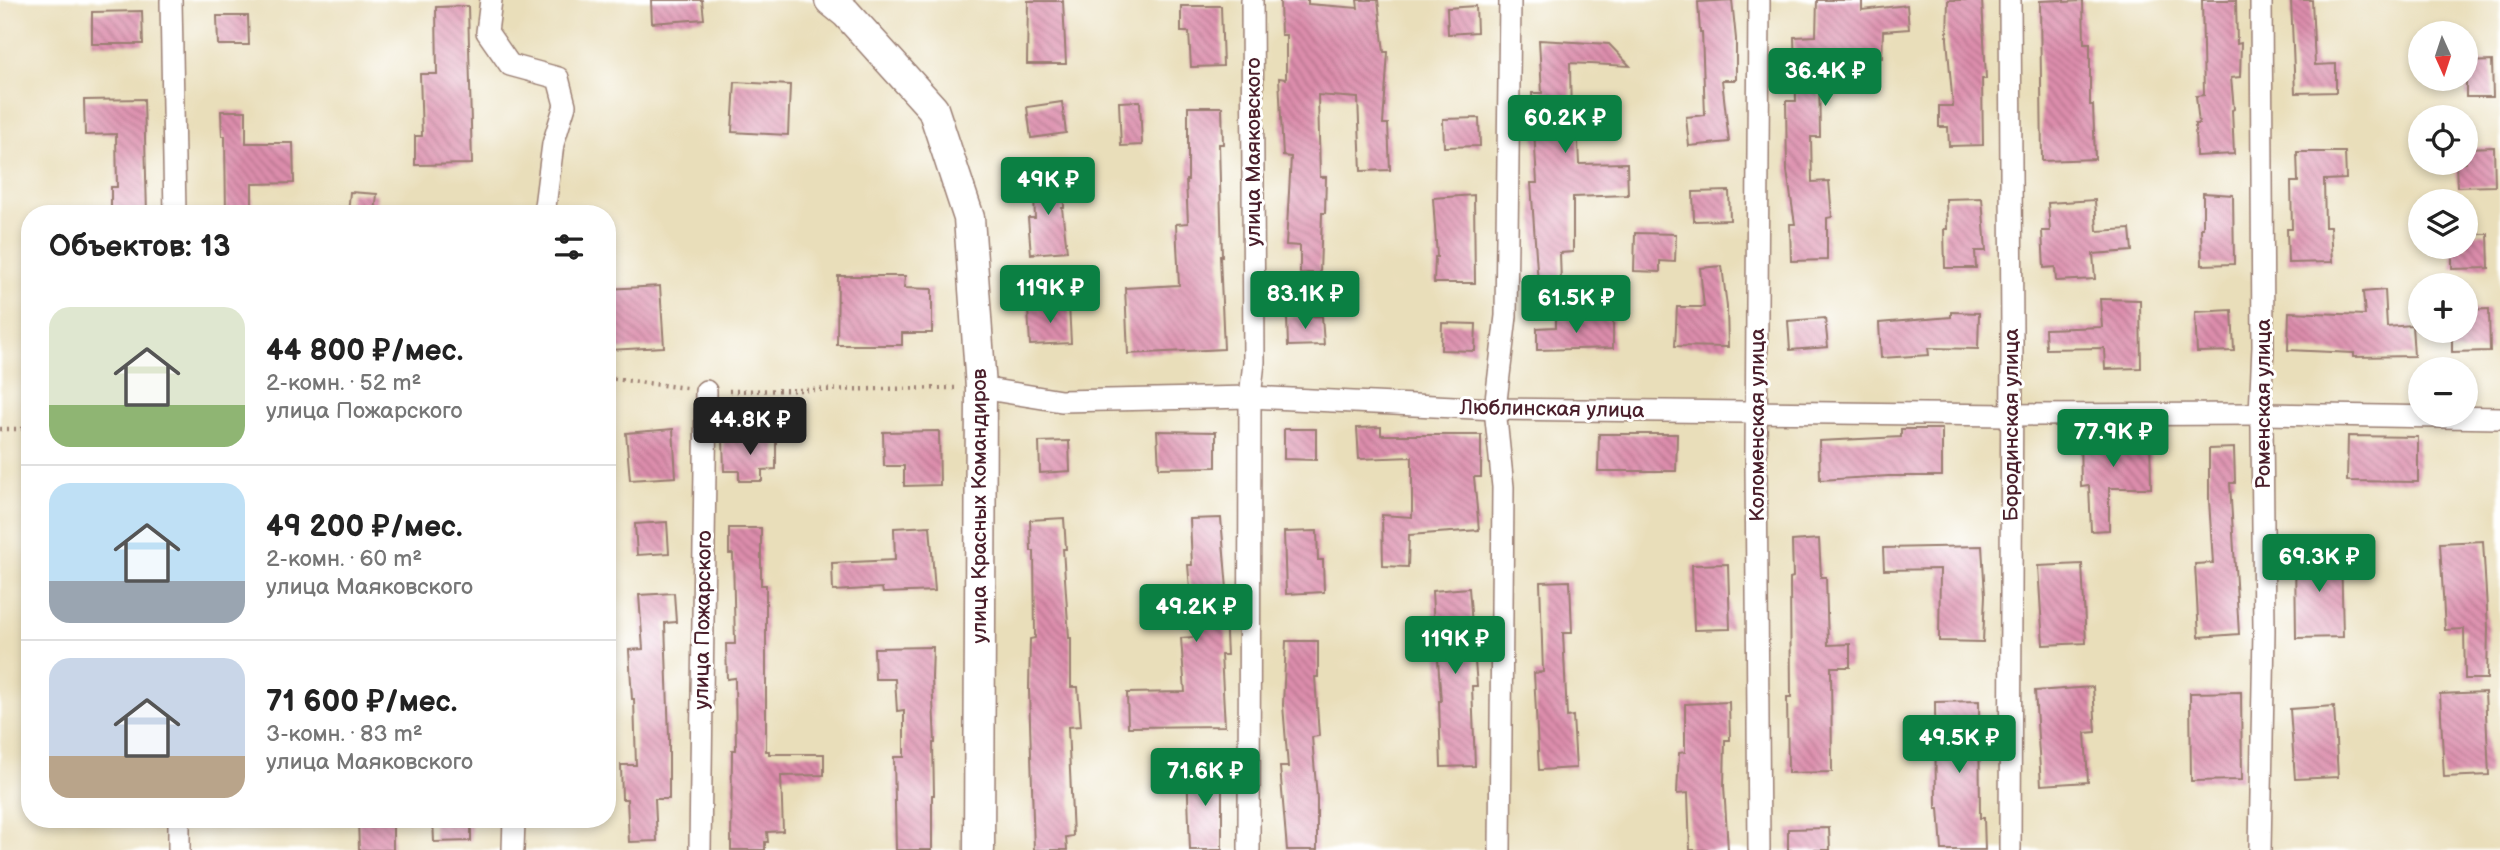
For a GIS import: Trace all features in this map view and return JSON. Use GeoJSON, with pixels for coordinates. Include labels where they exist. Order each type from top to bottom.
{"type":"FeatureCollection","features":[{"type":"Feature","properties":{"kind":"street"},"geometry":{"type":"LineString","coordinates":[[171,0],[175,205]]}},
{"type":"Feature","properties":{"kind":"street"},"geometry":{"type":"LineString","coordinates":[[491,0],[487,32],[510,65],[558,78],[565,105],[553,144],[545,205]]}},
{"type":"Feature","properties":{"kind":"street","name":"улица Красных Командиров"},"geometry":{"type":"LineString","coordinates":[[830,0],[846,13],[933,109],[968,218],[981,388],[979,850]]}},
{"type":"Feature","properties":{"kind":"street","name":"улица Маяковского"},"geometry":{"type":"LineString","coordinates":[[1249,850],[1250,397],[1254,362],[1252,0]]}},
{"type":"Feature","properties":{"kind":"street"},"geometry":{"type":"LineString","coordinates":[[1500,850],[1503,487],[1494,409],[1506,316],[1510,0]]}},
{"type":"Feature","properties":{"kind":"street","name":"Коломенская улица"},"geometry":{"type":"LineString","coordinates":[[1759,0],[1756,460],[1759,850]]}},
{"type":"Feature","properties":{"kind":"street","name":"Бородинская улица"},"geometry":{"type":"LineString","coordinates":[[2010,0],[2010,850]]}},
{"type":"Feature","properties":{"kind":"street","name":"Роменская улица"},"geometry":{"type":"LineString","coordinates":[[2260,850],[2264,630],[2260,414],[2263,347],[2261,0]]}},
{"type":"Feature","properties":{"kind":"street","name":"Люблинская улица"},"geometry":{"type":"LineString","coordinates":[[981,388],[1061,401],[1250,397],[1494,409],[2500,418]]}},
{"type":"Feature","properties":{"kind":"street","name":"улица Пожарского"},"geometry":{"type":"LineString","coordinates":[[699,850],[706,391]]}},
{"type":"Feature","properties":{"kind":"street"},"geometry":{"type":"LineString","coordinates":[[179,828],[179,850]]}},
{"type":"Feature","properties":{"kind":"street"},"geometry":{"type":"LineString","coordinates":[[513,850],[514,828]]}},
{"type":"Feature","properties":{"kind":"path"},"geometry":{"type":"LineString","coordinates":[[616,380],[706,391],[981,388]]}},
{"type":"Feature","properties":{"kind":"path"},"geometry":{"type":"LineString","coordinates":[[0,429],[21,429]]}},
{"type":"Feature","properties":{"kind":"building"},"geometry":{"type":"Polygon","coordinates":[[[651,0],[702,0],[704,19],[652,23],[651,0]]]}},
{"type":"Feature","properties":{"kind":"building"},"geometry":{"type":"Polygon","coordinates":[[[1280,0],[1308,0],[1308,4],[1358,8],[1357,0],[1378,0],[1384,52],[1388,52],[1383,124],[1388,124],[1390,170],[1361,171],[1358,98],[1318,95],[1320,177],[1326,177],[1320,273],[1300,273],[1300,246],[1286,245],[1291,157],[1283,156],[1279,78],[1286,79],[1286,35],[1281,35],[1280,0]]]}},
{"type":"Feature","properties":{"kind":"building"},"geometry":{"type":"Polygon","coordinates":[[[1732,0],[1736,80],[1722,80],[1729,142],[1689,146],[1686,117],[1705,115],[1702,32],[1698,2],[1732,0]]]}},
{"type":"Feature","properties":{"kind":"building"},"geometry":{"type":"Polygon","coordinates":[[[1817,0],[1862,0],[1862,10],[1907,5],[1909,29],[1883,31],[1882,58],[1836,57],[1836,69],[1819,69],[1820,137],[1811,137],[1812,182],[1829,181],[1832,217],[1827,218],[1827,260],[1791,261],[1790,224],[1795,224],[1787,171],[1786,101],[1796,101],[1794,37],[1816,36],[1817,0]]]}},
{"type":"Feature","properties":{"kind":"building"},"geometry":{"type":"Polygon","coordinates":[[[1948,0],[1982,0],[1986,79],[1982,79],[1983,145],[1949,146],[1948,127],[1939,127],[1939,106],[1953,106],[1947,39],[1948,0]]]}},
{"type":"Feature","properties":{"kind":"building"},"geometry":{"type":"Polygon","coordinates":[[[2202,0],[2236,0],[2237,44],[2241,43],[2240,77],[2231,78],[2234,154],[2196,156],[2195,124],[2199,124],[2196,96],[2204,95],[2202,0]]]}},
{"type":"Feature","properties":{"kind":"building"},"geometry":{"type":"Polygon","coordinates":[[[2291,0],[2312,0],[2315,65],[2336,64],[2336,92],[2295,93],[2291,0]]]}},
{"type":"Feature","properties":{"kind":"building"},"geometry":{"type":"Polygon","coordinates":[[[1028,1],[1063,1],[1066,64],[1027,64],[1028,1]]]}},
{"type":"Feature","properties":{"kind":"building"},"geometry":{"type":"Polygon","coordinates":[[[2040,1],[2083,1],[2084,43],[2090,43],[2090,105],[2093,105],[2095,159],[2042,161],[2040,1]]]}},
{"type":"Feature","properties":{"kind":"building"},"geometry":{"type":"Polygon","coordinates":[[[468,6],[472,164],[415,165],[415,136],[422,136],[420,74],[437,74],[436,7],[468,6]]]}},
{"type":"Feature","properties":{"kind":"building"},"geometry":{"type":"Polygon","coordinates":[[[1181,6],[1221,6],[1223,66],[1191,67],[1189,32],[1181,32],[1181,6]]]}},
{"type":"Feature","properties":{"kind":"building"},"geometry":{"type":"Polygon","coordinates":[[[1476,6],[1477,32],[1448,34],[1447,8],[1476,6]]]}},
{"type":"Feature","properties":{"kind":"building"},"geometry":{"type":"Polygon","coordinates":[[[142,11],[143,44],[92,44],[92,12],[142,11]]]}},
{"type":"Feature","properties":{"kind":"building"},"geometry":{"type":"Polygon","coordinates":[[[217,16],[248,16],[249,45],[218,45],[217,16]]]}},
{"type":"Feature","properties":{"kind":"building"},"geometry":{"type":"Polygon","coordinates":[[[1539,40],[1609,44],[1630,66],[1570,63],[1571,123],[1577,123],[1579,164],[1627,163],[1628,195],[1573,197],[1573,252],[1560,253],[1561,283],[1538,284],[1531,183],[1537,183],[1532,93],[1542,93],[1539,40]]]}},
{"type":"Feature","properties":{"kind":"building"},"geometry":{"type":"Polygon","coordinates":[[[2492,61],[2493,97],[2466,97],[2466,91],[2478,91],[2478,62],[2492,61]]]}},
{"type":"Feature","properties":{"kind":"building"},"geometry":{"type":"Polygon","coordinates":[[[735,82],[790,85],[788,135],[732,132],[735,82]]]}},
{"type":"Feature","properties":{"kind":"building"},"geometry":{"type":"Polygon","coordinates":[[[144,99],[147,205],[111,205],[111,187],[117,187],[116,134],[85,135],[84,100],[144,99]]]}},
{"type":"Feature","properties":{"kind":"building"},"geometry":{"type":"Polygon","coordinates":[[[1140,101],[1142,145],[1121,146],[1119,102],[1140,101]]]}},
{"type":"Feature","properties":{"kind":"building"},"geometry":{"type":"Polygon","coordinates":[[[1062,102],[1066,133],[1031,138],[1027,107],[1062,102]]]}},
{"type":"Feature","properties":{"kind":"building"},"geometry":{"type":"Polygon","coordinates":[[[1188,107],[1222,107],[1223,144],[1219,144],[1224,349],[1128,354],[1125,288],[1179,285],[1176,224],[1188,223],[1188,107]]]}},
{"type":"Feature","properties":{"kind":"building"},"geometry":{"type":"Polygon","coordinates":[[[221,111],[246,111],[246,143],[293,143],[294,183],[252,184],[252,205],[226,205],[225,136],[222,136],[221,111]]]}},
{"type":"Feature","properties":{"kind":"building"},"geometry":{"type":"Polygon","coordinates":[[[1479,118],[1480,146],[1444,147],[1443,119],[1479,118]]]}},
{"type":"Feature","properties":{"kind":"building"},"geometry":{"type":"Polygon","coordinates":[[[2494,147],[2495,186],[2457,187],[2456,175],[2478,175],[2478,148],[2494,147]]]}},
{"type":"Feature","properties":{"kind":"building"},"geometry":{"type":"Polygon","coordinates":[[[2297,152],[2345,152],[2346,179],[2324,180],[2325,227],[2330,227],[2332,262],[2288,263],[2287,229],[2292,229],[2291,182],[2298,182],[2297,152]]]}},
{"type":"Feature","properties":{"kind":"building"},"geometry":{"type":"Polygon","coordinates":[[[1063,177],[1062,208],[1067,251],[1031,254],[1028,218],[1035,218],[1033,178],[1063,177]]]}},
{"type":"Feature","properties":{"kind":"building"},"geometry":{"type":"Polygon","coordinates":[[[1729,191],[1730,220],[1694,221],[1693,192],[1729,191]]]}},
{"type":"Feature","properties":{"kind":"building"},"geometry":{"type":"Polygon","coordinates":[[[350,192],[377,194],[376,205],[349,205],[350,192]]]}},
{"type":"Feature","properties":{"kind":"building"},"geometry":{"type":"Polygon","coordinates":[[[2203,193],[2233,195],[2234,264],[2202,265],[2203,193]]]}},
{"type":"Feature","properties":{"kind":"building"},"geometry":{"type":"Polygon","coordinates":[[[1474,195],[1475,283],[1434,283],[1437,257],[1433,198],[1474,195]]]}},
{"type":"Feature","properties":{"kind":"building"},"geometry":{"type":"Polygon","coordinates":[[[1982,198],[1986,251],[1975,251],[1976,268],[1945,268],[1946,199],[1982,198]]]}},
{"type":"Feature","properties":{"kind":"building"},"geometry":{"type":"Polygon","coordinates":[[[2095,200],[2097,231],[2130,229],[2132,251],[2093,254],[2095,279],[2056,281],[2055,267],[2044,268],[2042,231],[2050,231],[2048,203],[2095,200]]]}},
{"type":"Feature","properties":{"kind":"building"},"geometry":{"type":"Polygon","coordinates":[[[1635,233],[1676,234],[1675,262],[1660,261],[1660,272],[1634,271],[1635,233]]]}},
{"type":"Feature","properties":{"kind":"building"},"geometry":{"type":"Polygon","coordinates":[[[2478,234],[2488,234],[2489,268],[2452,269],[2452,259],[2478,259],[2478,234]]]}},
{"type":"Feature","properties":{"kind":"building"},"geometry":{"type":"Polygon","coordinates":[[[1722,266],[1728,347],[1675,346],[1677,307],[1704,307],[1700,268],[1722,266]]]}},
{"type":"Feature","properties":{"kind":"building"},"geometry":{"type":"Polygon","coordinates":[[[838,276],[905,276],[904,288],[932,289],[932,333],[902,333],[902,345],[837,345],[838,276]]]}},
{"type":"Feature","properties":{"kind":"building"},"geometry":{"type":"Polygon","coordinates":[[[660,286],[664,347],[616,350],[616,288],[660,286]]]}},
{"type":"Feature","properties":{"kind":"building"},"geometry":{"type":"Polygon","coordinates":[[[2385,290],[2387,327],[2408,325],[2408,343],[2413,343],[2414,356],[2354,357],[2354,353],[2288,350],[2289,312],[2365,315],[2363,292],[2385,290]]]}},
{"type":"Feature","properties":{"kind":"building"},"geometry":{"type":"Polygon","coordinates":[[[2100,299],[2140,300],[2141,368],[2105,369],[2104,348],[2046,349],[2045,329],[2102,327],[2100,299]]]}},
{"type":"Feature","properties":{"kind":"building"},"geometry":{"type":"Polygon","coordinates":[[[1069,305],[1071,343],[1030,345],[1028,308],[1069,305]]]}},
{"type":"Feature","properties":{"kind":"building"},"geometry":{"type":"Polygon","coordinates":[[[2478,309],[2489,309],[2490,351],[2452,352],[2452,343],[2478,343],[2478,309]]]}},
{"type":"Feature","properties":{"kind":"building"},"geometry":{"type":"Polygon","coordinates":[[[2232,310],[2234,351],[2197,352],[2195,312],[2232,310]]]}},
{"type":"Feature","properties":{"kind":"building"},"geometry":{"type":"Polygon","coordinates":[[[1951,312],[1979,313],[1978,349],[1928,348],[1929,355],[1881,358],[1879,323],[1951,317],[1951,312]]]}},
{"type":"Feature","properties":{"kind":"building"},"geometry":{"type":"Polygon","coordinates":[[[1322,316],[1324,345],[1288,346],[1287,317],[1322,316]]]}},
{"type":"Feature","properties":{"kind":"building"},"geometry":{"type":"Polygon","coordinates":[[[1825,318],[1828,347],[1790,350],[1788,321],[1825,318]]]}},
{"type":"Feature","properties":{"kind":"building"},"geometry":{"type":"Polygon","coordinates":[[[1556,319],[1613,320],[1613,348],[1537,350],[1537,328],[1556,327],[1556,319]]]}},
{"type":"Feature","properties":{"kind":"building"},"geometry":{"type":"Polygon","coordinates":[[[1442,323],[1476,324],[1475,351],[1441,350],[1442,323]]]}},
{"type":"Feature","properties":{"kind":"building"},"geometry":{"type":"Polygon","coordinates":[[[1381,427],[1381,435],[1481,435],[1481,477],[1474,477],[1479,530],[1409,535],[1408,567],[1383,566],[1382,515],[1412,517],[1412,457],[1359,459],[1357,428],[1381,427]]]}},
{"type":"Feature","properties":{"kind":"building"},"geometry":{"type":"Polygon","coordinates":[[[673,429],[676,477],[630,480],[626,433],[673,429]]]}},
{"type":"Feature","properties":{"kind":"building"},"geometry":{"type":"Polygon","coordinates":[[[1284,429],[1316,429],[1316,460],[1284,459],[1284,429]]]}},
{"type":"Feature","properties":{"kind":"building"},"geometry":{"type":"Polygon","coordinates":[[[1901,429],[1942,429],[1942,476],[1820,480],[1819,441],[1901,437],[1901,429]]]}},
{"type":"Feature","properties":{"kind":"building"},"geometry":{"type":"Polygon","coordinates":[[[939,431],[940,485],[904,486],[904,466],[884,466],[883,432],[939,431]]]}},
{"type":"Feature","properties":{"kind":"building"},"geometry":{"type":"Polygon","coordinates":[[[1157,431],[1216,432],[1216,467],[1159,468],[1157,431]]]}},
{"type":"Feature","properties":{"kind":"building"},"geometry":{"type":"Polygon","coordinates":[[[2150,433],[2151,488],[2109,488],[2109,530],[2091,531],[2089,486],[2081,487],[2080,434],[2150,433]]]}},
{"type":"Feature","properties":{"kind":"building"},"geometry":{"type":"Polygon","coordinates":[[[1599,434],[1677,434],[1676,471],[1598,471],[1599,434]]]}},
{"type":"Feature","properties":{"kind":"building"},"geometry":{"type":"Polygon","coordinates":[[[2348,436],[2418,437],[2418,482],[2347,481],[2348,436]]]}},
{"type":"Feature","properties":{"kind":"building"},"geometry":{"type":"Polygon","coordinates":[[[776,437],[776,469],[762,470],[762,481],[739,481],[739,471],[724,471],[723,438],[776,437]]]}},
{"type":"Feature","properties":{"kind":"building"},"geometry":{"type":"Polygon","coordinates":[[[1069,441],[1070,471],[1040,473],[1039,442],[1069,441]]]}},
{"type":"Feature","properties":{"kind":"building"},"geometry":{"type":"Polygon","coordinates":[[[2234,448],[2235,483],[2230,483],[2239,634],[2199,637],[2195,564],[2213,563],[2209,449],[2234,448]]]}},
{"type":"Feature","properties":{"kind":"building"},"geometry":{"type":"Polygon","coordinates":[[[1064,518],[1066,549],[1063,549],[1071,638],[1071,687],[1078,687],[1081,726],[1068,727],[1073,836],[1066,837],[1067,850],[1034,850],[1029,690],[1030,639],[1035,638],[1034,551],[1031,551],[1030,520],[1064,518]]]}},
{"type":"Feature","properties":{"kind":"building"},"geometry":{"type":"Polygon","coordinates":[[[1221,518],[1227,589],[1224,590],[1227,655],[1221,655],[1225,726],[1128,727],[1127,693],[1185,692],[1181,638],[1194,637],[1188,565],[1192,565],[1190,519],[1221,518]]]}},
{"type":"Feature","properties":{"kind":"building"},"geometry":{"type":"Polygon","coordinates":[[[667,522],[669,553],[637,555],[635,524],[667,522]]]}},
{"type":"Feature","properties":{"kind":"building"},"geometry":{"type":"Polygon","coordinates":[[[930,526],[935,591],[883,593],[882,588],[833,591],[832,563],[895,560],[894,528],[930,526]]]}},
{"type":"Feature","properties":{"kind":"building"},"geometry":{"type":"Polygon","coordinates":[[[729,528],[761,528],[761,585],[766,585],[766,751],[769,751],[769,754],[824,754],[824,775],[781,776],[783,831],[767,832],[765,850],[731,850],[732,750],[736,750],[735,678],[727,679],[726,644],[735,644],[733,554],[729,554],[729,528]]]}},
{"type":"Feature","properties":{"kind":"building"},"geometry":{"type":"Polygon","coordinates":[[[1317,531],[1318,560],[1323,560],[1324,592],[1286,594],[1284,532],[1317,531]]]}},
{"type":"Feature","properties":{"kind":"building"},"geometry":{"type":"Polygon","coordinates":[[[1819,539],[1821,577],[1826,577],[1828,645],[1850,644],[1850,667],[1831,667],[1832,772],[1788,773],[1787,697],[1791,697],[1792,541],[1819,539]]]}},
{"type":"Feature","properties":{"kind":"building"},"geometry":{"type":"Polygon","coordinates":[[[2483,541],[2488,627],[2487,679],[2465,679],[2464,629],[2445,630],[2440,543],[2483,541]]]}},
{"type":"Feature","properties":{"kind":"building"},"geometry":{"type":"Polygon","coordinates":[[[1982,546],[1985,595],[1983,642],[1939,641],[1940,569],[1884,570],[1883,548],[1982,546]]]}},
{"type":"Feature","properties":{"kind":"building"},"geometry":{"type":"Polygon","coordinates":[[[2295,551],[2341,551],[2343,637],[2296,638],[2295,551]]]}},
{"type":"Feature","properties":{"kind":"building"},"geometry":{"type":"Polygon","coordinates":[[[1728,564],[1730,629],[1694,630],[1692,565],[1728,564]]]}},
{"type":"Feature","properties":{"kind":"building"},"geometry":{"type":"Polygon","coordinates":[[[2082,564],[2086,643],[2043,645],[2038,566],[2082,564]]]}},
{"type":"Feature","properties":{"kind":"building"},"geometry":{"type":"Polygon","coordinates":[[[1570,581],[1572,633],[1563,633],[1567,717],[1573,716],[1576,768],[1539,770],[1534,673],[1543,672],[1540,582],[1570,581]]]}},
{"type":"Feature","properties":{"kind":"building"},"geometry":{"type":"Polygon","coordinates":[[[1469,588],[1477,686],[1472,686],[1475,766],[1441,767],[1441,701],[1432,591],[1469,588]]]}},
{"type":"Feature","properties":{"kind":"building"},"geometry":{"type":"Polygon","coordinates":[[[674,593],[676,622],[665,623],[669,799],[655,799],[657,841],[629,842],[627,799],[622,799],[621,765],[636,765],[629,650],[643,649],[639,595],[674,593]]]}},
{"type":"Feature","properties":{"kind":"building"},"geometry":{"type":"Polygon","coordinates":[[[1286,641],[1318,641],[1318,677],[1315,677],[1319,736],[1312,737],[1317,798],[1317,850],[1287,850],[1280,767],[1288,767],[1283,705],[1286,641]]]}},
{"type":"Feature","properties":{"kind":"building"},"geometry":{"type":"Polygon","coordinates":[[[933,647],[935,743],[932,850],[896,850],[894,757],[904,757],[904,710],[897,711],[895,679],[875,679],[874,648],[933,647]]]}},
{"type":"Feature","properties":{"kind":"building"},"geometry":{"type":"Polygon","coordinates":[[[2093,687],[2096,732],[2085,733],[2088,782],[2041,785],[2035,691],[2093,687]]]}},
{"type":"Feature","properties":{"kind":"building"},"geometry":{"type":"Polygon","coordinates":[[[2241,692],[2242,780],[2191,781],[2190,693],[2241,692]]]}},
{"type":"Feature","properties":{"kind":"building"},"geometry":{"type":"Polygon","coordinates":[[[2485,692],[2489,775],[2444,777],[2440,694],[2485,692]]]}},
{"type":"Feature","properties":{"kind":"building"},"geometry":{"type":"Polygon","coordinates":[[[1979,701],[1980,818],[1984,818],[1985,850],[1942,850],[1939,808],[1936,808],[1935,702],[1979,701]]]}},
{"type":"Feature","properties":{"kind":"building"},"geometry":{"type":"Polygon","coordinates":[[[1729,702],[1730,740],[1725,740],[1724,786],[1728,850],[1690,850],[1688,793],[1677,794],[1679,753],[1685,752],[1685,704],[1729,702]]]}},
{"type":"Feature","properties":{"kind":"building"},"geometry":{"type":"Polygon","coordinates":[[[2334,706],[2338,777],[2295,779],[2290,709],[2334,706]]]}},
{"type":"Feature","properties":{"kind":"building"},"geometry":{"type":"Polygon","coordinates":[[[1222,767],[1222,850],[1190,850],[1187,769],[1222,767]]]}},
{"type":"Feature","properties":{"kind":"building"},"geometry":{"type":"Polygon","coordinates":[[[358,828],[393,828],[393,850],[359,850],[358,828]]]}},
{"type":"Feature","properties":{"kind":"building"},"geometry":{"type":"Polygon","coordinates":[[[433,828],[471,828],[471,841],[434,842],[433,828]]]}},
{"type":"Feature","properties":{"kind":"building"},"geometry":{"type":"Polygon","coordinates":[[[1829,828],[1830,850],[1788,850],[1788,829],[1829,828]]]}}]}
